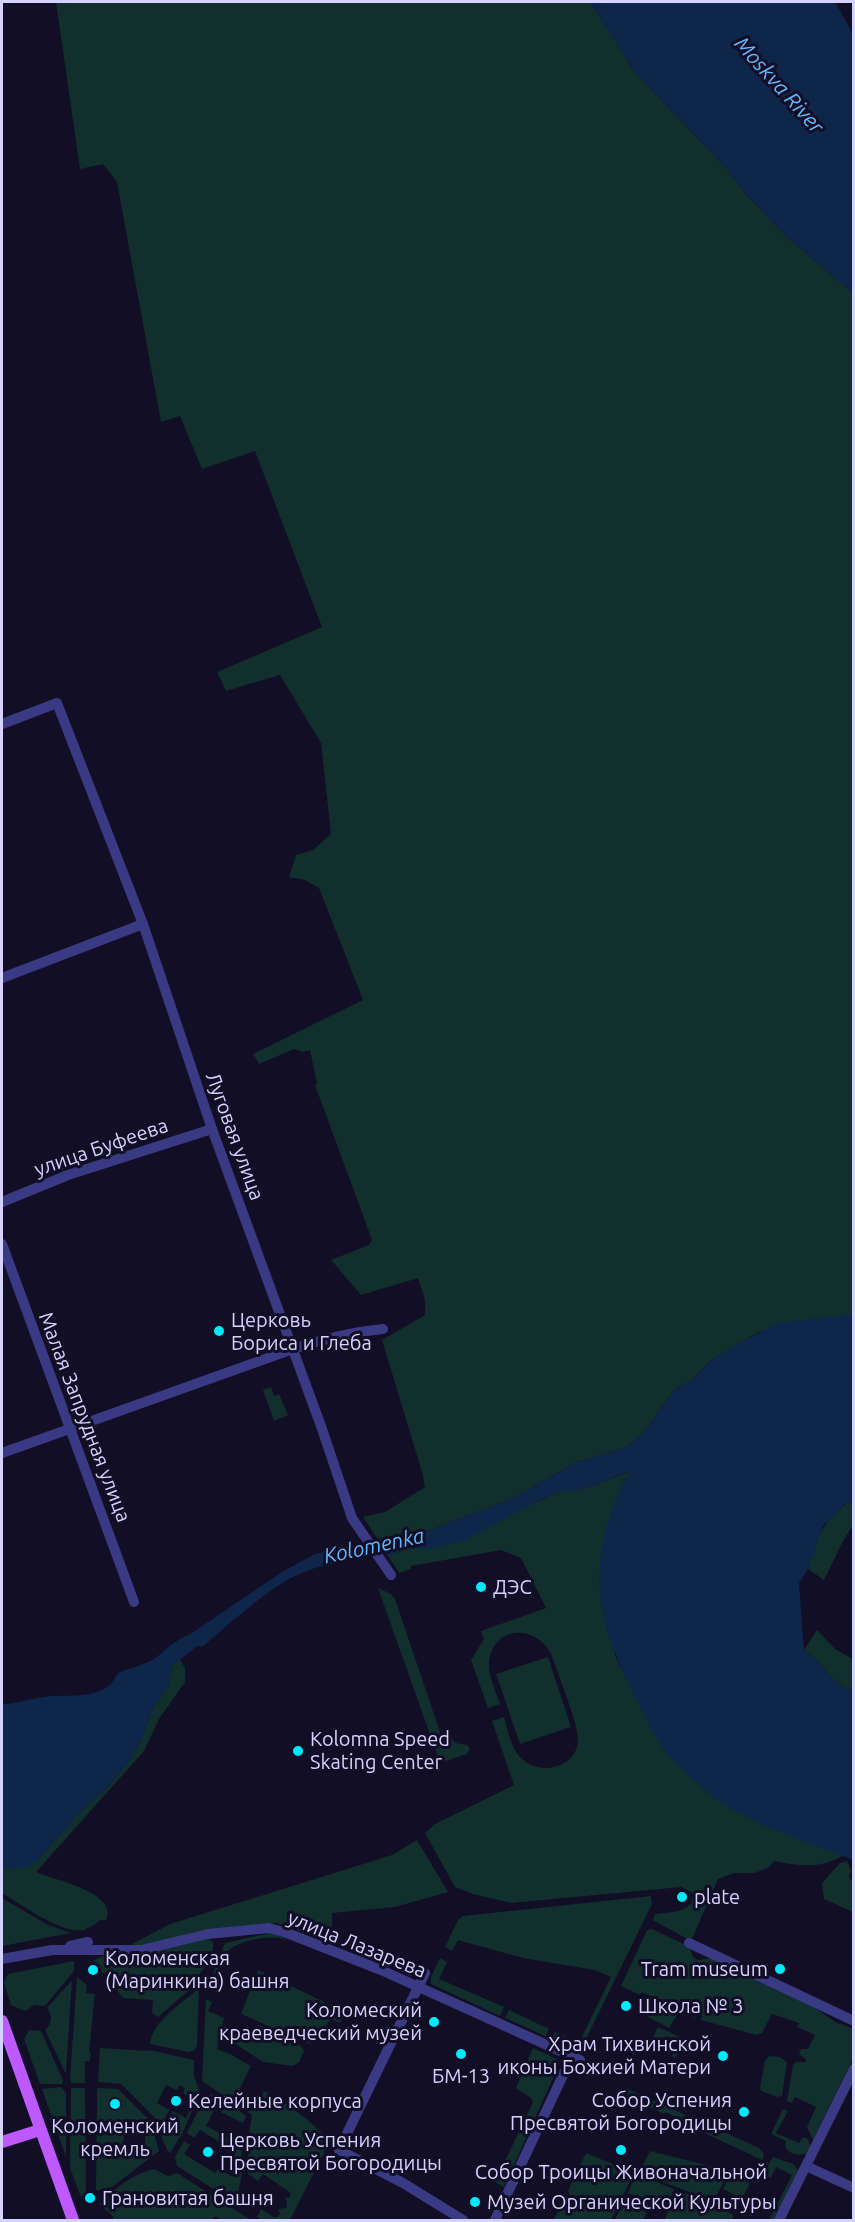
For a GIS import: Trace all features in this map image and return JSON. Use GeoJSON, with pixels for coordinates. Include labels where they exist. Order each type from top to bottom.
{"type":"FeatureCollection","features":[{"type":"Feature","properties":{"kind":"main road"},"geometry":{"type":"LineString","coordinates":[[2,2021],[73,2220]]}},
{"type":"Feature","properties":{"kind":"main road"},"geometry":{"type":"LineString","coordinates":[[2,2142],[39,2130]]}},
{"type":"Feature","properties":{"kind":"street","name":"Луговая улица"},"geometry":{"type":"LineString","coordinates":[[2,724],[57,703],[143,924],[212,1129],[352,1518],[391,1575]]}},
{"type":"Feature","properties":{"kind":"street"},"geometry":{"type":"LineString","coordinates":[[2,978],[143,924]]}},
{"type":"Feature","properties":{"kind":"street","name":"улица Буфеева"},"geometry":{"type":"LineString","coordinates":[[2,1202],[69,1175],[212,1129]]}},
{"type":"Feature","properties":{"kind":"street","name":"Малая Запрудная улица"},"geometry":{"type":"LineString","coordinates":[[2,1244],[134,1602]]}},
{"type":"Feature","properties":{"kind":"street"},"geometry":{"type":"LineString","coordinates":[[2,1454],[329,1337],[382,1329]]}},
{"type":"Feature","properties":{"kind":"street","name":"улица Лазарева"},"geometry":{"type":"LineString","coordinates":[[2,1959],[52,1950],[141,1950],[208,1934],[269,1928],[287,1933],[418,1988],[576,2058],[495,2220]]}},
{"type":"Feature","properties":{"kind":"street"},"geometry":{"type":"LineString","coordinates":[[52,1950],[88,1942]]}},
{"type":"Feature","properties":{"kind":"street"},"geometry":{"type":"LineString","coordinates":[[690,1944],[854,2021]]}},
{"type":"Feature","properties":{"kind":"street"},"geometry":{"type":"LineString","coordinates":[[425,1973],[339,2150],[403,2183],[463,2220]]}},
{"type":"Feature","properties":{"kind":"street"},"geometry":{"type":"LineString","coordinates":[[779,2220],[854,2070]]}},
{"type":"Feature","properties":{"kind":"street"},"geometry":{"type":"LineString","coordinates":[[806,2166],[854,2188]]}},
{"type":"Feature","properties":{"kind":"green space"},"geometry":{"type":"Polygon","coordinates":[[[56,2],[590,2],[632,69],[727,169],[745,193],[787,237],[853,293],[853,1315],[759,1332],[710,1361],[691,1381],[675,1389],[641,1436],[625,1448],[577,1462],[512,1499],[420,1534],[377,1538],[363,1517],[385,1512],[425,1487],[382,1340],[425,1315],[425,1300],[418,1278],[361,1295],[331,1260],[369,1245],[372,1240],[315,1085],[317,1084],[310,1050],[303,1052],[294,1049],[259,1064],[253,1054],[363,1000],[319,888],[305,880],[289,877],[296,855],[313,850],[331,834],[321,743],[280,675],[226,691],[217,672],[322,627],[255,451],[202,469],[180,416],[161,422],[117,182],[103,164],[80,169],[56,2]]]}},
{"type":"Feature","properties":{"kind":"green space"},"geometry":{"type":"Polygon","coordinates":[[[271,1387],[274,1396],[279,1394],[288,1415],[274,1421],[263,1390],[271,1387]]]}},
{"type":"Feature","properties":{"kind":"green space"},"geometry":{"type":"Polygon","coordinates":[[[631,1471],[614,1505],[615,1655],[648,1722],[666,1752],[684,1771],[746,1816],[843,1856],[817,1865],[774,1861],[768,1868],[754,1873],[734,1873],[718,1879],[691,1941],[653,1920],[655,1914],[674,1912],[690,1904],[692,1893],[681,1887],[511,1903],[455,1887],[425,1833],[435,1824],[514,1785],[492,1721],[504,1717],[510,1740],[518,1755],[530,1764],[539,1767],[557,1766],[572,1757],[578,1740],[577,1732],[552,1656],[537,1638],[516,1633],[507,1635],[498,1641],[492,1650],[489,1668],[500,1704],[488,1708],[471,1660],[484,1639],[481,1631],[546,1608],[521,1558],[501,1550],[411,1566],[411,1569],[399,1573],[388,1556],[407,1549],[430,1549],[559,1492],[574,1492],[631,1471]]]}},
{"type":"Feature","properties":{"kind":"green space"},"geometry":{"type":"Polygon","coordinates":[[[853,1500],[853,1525],[824,1580],[808,1569],[814,1548],[829,1520],[853,1500]]]}},
{"type":"Feature","properties":{"kind":"green space"},"geometry":{"type":"Polygon","coordinates":[[[378,1588],[391,1594],[395,1599],[442,1738],[450,1736],[455,1743],[467,1745],[470,1749],[467,1754],[442,1762],[439,1760],[378,1588]]]}},
{"type":"Feature","properties":{"kind":"green space"},"geometry":{"type":"Polygon","coordinates":[[[817,1630],[835,1649],[853,1659],[853,1691],[832,1678],[804,1650],[817,1630]]]}},
{"type":"Feature","properties":{"kind":"green space"},"geometry":{"type":"Polygon","coordinates":[[[548,1657],[571,1727],[520,1744],[496,1674],[548,1657]]]}},
{"type":"Feature","properties":{"kind":"green space"},"geometry":{"type":"Polygon","coordinates":[[[179,1658],[185,1668],[185,1682],[159,1719],[144,1751],[36,1872],[82,1888],[94,1895],[103,1902],[107,1910],[106,1920],[87,1927],[86,1930],[66,1928],[42,1918],[2,1893],[2,1869],[37,1860],[78,1814],[109,1785],[130,1759],[141,1740],[153,1708],[169,1685],[172,1666],[179,1658]]]}},
{"type":"Feature","properties":{"kind":"green space"},"geometry":{"type":"Polygon","coordinates":[[[417,1840],[448,1892],[395,1907],[332,1913],[332,1943],[277,1923],[240,1926],[139,1946],[132,1944],[170,1924],[392,1855],[417,1840]]]}},
{"type":"Feature","properties":{"kind":"green space"},"geometry":{"type":"Polygon","coordinates":[[[847,1861],[851,1870],[849,1878],[853,1881],[853,1912],[824,1899],[822,1883],[840,1863],[847,1861]]]}},
{"type":"Feature","properties":{"kind":"green space"},"geometry":{"type":"Polygon","coordinates":[[[651,1896],[652,1904],[587,2037],[584,2037],[580,2044],[575,2047],[552,2039],[555,2032],[579,2043],[611,1977],[595,1970],[523,1958],[458,1940],[452,1951],[445,1947],[458,1920],[463,1916],[651,1896]]]}},
{"type":"Feature","properties":{"kind":"green space"},"geometry":{"type":"Polygon","coordinates":[[[2,1898],[48,1925],[71,1933],[2,1946],[2,1898]]]}},
{"type":"Feature","properties":{"kind":"green space"},"geometry":{"type":"Polygon","coordinates":[[[652,1929],[690,1947],[693,1957],[698,1960],[713,1958],[806,2002],[837,2023],[853,2028],[853,2059],[813,2140],[807,2127],[816,2107],[795,2097],[792,2103],[787,2101],[793,2065],[796,2062],[806,2062],[806,2059],[799,2054],[801,2049],[808,2049],[815,2035],[797,2027],[799,2023],[772,2014],[762,2033],[756,2035],[701,2020],[702,2016],[696,2014],[694,2018],[685,2002],[669,2028],[648,2017],[656,1998],[642,1992],[640,1995],[621,1986],[647,1930],[652,1929]]]}},
{"type":"Feature","properties":{"kind":"green space"},"geometry":{"type":"Polygon","coordinates":[[[270,1933],[288,1941],[266,1938],[233,1947],[225,1954],[211,1986],[209,1984],[225,1943],[270,1933]]]}},
{"type":"Feature","properties":{"kind":"green space"},"geometry":{"type":"Polygon","coordinates":[[[208,1939],[213,1942],[211,1958],[194,1980],[195,1985],[158,2017],[152,2013],[153,2000],[123,1998],[102,1973],[100,1964],[93,1961],[103,1956],[140,1955],[208,1939]]]}},
{"type":"Feature","properties":{"kind":"green space"},"geometry":{"type":"Polygon","coordinates":[[[440,1958],[447,1962],[439,1979],[504,2007],[500,2016],[431,1984],[431,1977],[440,1958]]]}},
{"type":"Feature","properties":{"kind":"green space"},"geometry":{"type":"Polygon","coordinates":[[[74,1961],[74,1971],[45,2006],[34,2005],[25,2011],[11,2005],[4,1983],[8,1974],[74,1961]]]}},
{"type":"Feature","properties":{"kind":"green space"},"geometry":{"type":"Polygon","coordinates":[[[258,1970],[345,2012],[340,2023],[331,2019],[310,2044],[241,2014],[258,1970]]]}},
{"type":"Feature","properties":{"kind":"green space"},"geometry":{"type":"Polygon","coordinates":[[[77,1977],[87,1985],[86,1993],[95,1994],[89,2052],[91,2053],[90,2061],[85,2061],[85,2083],[71,2083],[70,2078],[77,1977]]]}},
{"type":"Feature","properties":{"kind":"green space"},"geometry":{"type":"Polygon","coordinates":[[[72,1980],[65,2072],[45,2030],[51,2020],[47,2008],[72,1980]]]}},
{"type":"Feature","properties":{"kind":"green space"},"geometry":{"type":"Polygon","coordinates":[[[199,1988],[195,2050],[188,2052],[150,2044],[162,2020],[199,1988]]]}},
{"type":"Feature","properties":{"kind":"green space"},"geometry":{"type":"Polygon","coordinates":[[[206,1999],[212,2002],[208,2011],[224,2018],[217,2049],[251,2066],[236,2096],[256,2106],[264,2091],[299,2113],[330,2141],[290,2220],[262,2220],[257,2217],[261,2209],[273,2217],[278,2217],[280,2213],[278,2209],[286,2208],[285,2198],[289,2198],[291,2193],[263,2174],[258,2181],[248,2174],[248,2141],[252,2115],[202,2081],[206,1999]]]}},
{"type":"Feature","properties":{"kind":"green space"},"geometry":{"type":"Polygon","coordinates":[[[509,2010],[549,2029],[545,2036],[505,2018],[509,2010]]]}},
{"type":"Feature","properties":{"kind":"green space"},"geometry":{"type":"Polygon","coordinates":[[[258,2025],[276,2031],[297,2043],[304,2051],[299,2062],[293,2066],[263,2062],[231,2041],[226,2031],[228,2028],[249,2031],[258,2025]]]}},
{"type":"Feature","properties":{"kind":"green space"},"geometry":{"type":"Polygon","coordinates":[[[658,2027],[684,2039],[675,2058],[672,2056],[679,2041],[666,2036],[659,2050],[649,2045],[658,2027]]]}},
{"type":"Feature","properties":{"kind":"green space"},"geometry":{"type":"Polygon","coordinates":[[[29,2030],[41,2031],[63,2080],[62,2084],[40,2084],[24,2039],[29,2030]]]}},
{"type":"Feature","properties":{"kind":"green space"},"geometry":{"type":"Polygon","coordinates":[[[100,2048],[150,2050],[194,2060],[194,2076],[200,2093],[182,2134],[170,2153],[161,2136],[173,2111],[186,2118],[195,2099],[183,2093],[185,2088],[180,2085],[177,2090],[166,2085],[157,2103],[169,2110],[159,2132],[155,2118],[121,2084],[98,2082],[100,2048]]]}},
{"type":"Feature","properties":{"kind":"green space"},"geometry":{"type":"Polygon","coordinates":[[[533,2048],[557,2059],[559,2065],[504,2187],[495,2182],[533,2102],[531,2098],[516,2088],[533,2048]]]}},
{"type":"Feature","properties":{"kind":"green space"},"geometry":{"type":"Polygon","coordinates":[[[769,2056],[780,2057],[787,2062],[782,2096],[778,2097],[761,2091],[760,2088],[765,2061],[769,2056]]]}},
{"type":"Feature","properties":{"kind":"green space"},"geometry":{"type":"Polygon","coordinates":[[[61,2087],[66,2093],[66,2157],[42,2089],[61,2087]]]}},
{"type":"Feature","properties":{"kind":"green space"},"geometry":{"type":"Polygon","coordinates":[[[71,2088],[85,2088],[86,2191],[81,2197],[70,2168],[71,2088]]]}},
{"type":"Feature","properties":{"kind":"green space"},"geometry":{"type":"Polygon","coordinates":[[[97,2088],[118,2089],[150,2121],[159,2151],[112,2187],[96,2190],[97,2088]],[[124,2123],[123,2153],[144,2154],[146,2123],[124,2123]]]}},
{"type":"Feature","properties":{"kind":"green space"},"geometry":{"type":"Polygon","coordinates":[[[628,2089],[759,2148],[764,2154],[762,2160],[681,2122],[682,2120],[665,2112],[664,2114],[625,2096],[628,2089]]]}},
{"type":"Feature","properties":{"kind":"green space"},"geometry":{"type":"Polygon","coordinates":[[[211,2094],[223,2099],[246,2116],[243,2123],[221,2112],[223,2107],[217,2104],[206,2126],[234,2140],[236,2138],[241,2141],[242,2167],[227,2155],[231,2149],[200,2130],[194,2138],[187,2133],[205,2097],[211,2094]]]}},
{"type":"Feature","properties":{"kind":"green space"},"geometry":{"type":"Polygon","coordinates":[[[783,2109],[788,2111],[776,2133],[799,2143],[802,2138],[807,2138],[811,2147],[806,2154],[791,2153],[786,2149],[786,2141],[771,2134],[783,2109]]]}},
{"type":"Feature","properties":{"kind":"green space"},"geometry":{"type":"Polygon","coordinates":[[[184,2141],[190,2145],[184,2154],[215,2173],[219,2169],[231,2176],[242,2174],[236,2203],[177,2166],[175,2157],[184,2141]]]}},
{"type":"Feature","properties":{"kind":"green space"},"geometry":{"type":"Polygon","coordinates":[[[650,2151],[718,2168],[728,2173],[714,2201],[639,2173],[650,2151]]]}},
{"type":"Feature","properties":{"kind":"green space"},"geometry":{"type":"Polygon","coordinates":[[[586,2153],[634,2173],[611,2220],[554,2220],[559,2209],[566,2208],[571,2197],[568,2191],[586,2153]]]}},
{"type":"Feature","properties":{"kind":"green space"},"geometry":{"type":"Polygon","coordinates":[[[773,2157],[793,2164],[798,2170],[775,2220],[769,2220],[792,2175],[776,2167],[771,2178],[763,2174],[773,2157]]]}},
{"type":"Feature","properties":{"kind":"green space"},"geometry":{"type":"Polygon","coordinates":[[[154,2169],[168,2176],[177,2173],[251,2220],[222,2220],[215,2216],[212,2220],[111,2220],[114,2217],[99,2204],[128,2180],[154,2169]]]}},
{"type":"Feature","properties":{"kind":"green space"},"geometry":{"type":"Polygon","coordinates":[[[636,2174],[674,2189],[666,2209],[628,2193],[636,2174]]]}},
{"type":"Feature","properties":{"kind":"green space"},"geometry":{"type":"Polygon","coordinates":[[[731,2174],[750,2183],[742,2199],[723,2189],[731,2174]]]}},
{"type":"Feature","properties":{"kind":"green space"},"geometry":{"type":"Polygon","coordinates":[[[676,2190],[702,2199],[732,2214],[733,2217],[731,2220],[665,2219],[676,2190]]]}},
{"type":"Feature","properties":{"kind":"green space"},"geometry":{"type":"Polygon","coordinates":[[[626,2196],[650,2206],[643,2220],[615,2220],[626,2196]]]}},
{"type":"Feature","properties":{"kind":"water","name":"Moskva River"},"geometry":{"type":"Polygon","coordinates":[[[590,2],[835,2],[853,34],[853,293],[787,237],[745,193],[727,169],[632,69],[590,2]]]}},
{"type":"Feature","properties":{"kind":"water"},"geometry":{"type":"Polygon","coordinates":[[[854,1315],[853,1500],[844,1505],[823,1526],[808,1569],[799,1583],[804,1650],[832,1678],[853,1691],[853,1860],[747,1817],[716,1799],[677,1765],[655,1735],[616,1655],[605,1620],[599,1584],[606,1529],[630,1471],[574,1492],[559,1492],[465,1540],[430,1549],[407,1549],[388,1556],[377,1538],[420,1534],[512,1499],[577,1462],[625,1448],[641,1436],[675,1389],[691,1381],[710,1361],[734,1346],[778,1323],[854,1315]]]}},
{"type":"Feature","properties":{"kind":"water"},"geometry":{"type":"Polygon","coordinates":[[[359,1544],[367,1556],[312,1569],[283,1582],[202,1647],[197,1646],[172,1666],[169,1685],[153,1708],[141,1740],[130,1759],[109,1785],[78,1814],[37,1860],[25,1868],[2,1869],[2,1704],[43,1697],[85,1695],[104,1689],[118,1673],[154,1659],[175,1642],[189,1635],[282,1572],[315,1554],[359,1544]]]}},
{"type":"Feature","properties":{"kind":"place","name":"Церковь Бориса и Глеба"},"geometry":{"type":"Point","coordinates":[219,1331]}},
{"type":"Feature","properties":{"kind":"place","name":"ДЭС"},"geometry":{"type":"Point","coordinates":[481,1587]}},
{"type":"Feature","properties":{"kind":"place","name":"Kolomna Speed Skating Center"},"geometry":{"type":"Point","coordinates":[298,1751]}},
{"type":"Feature","properties":{"kind":"place","name":"plate"},"geometry":{"type":"Point","coordinates":[682,1897]}},
{"type":"Feature","properties":{"kind":"place","name":"Tram museum"},"geometry":{"type":"Point","coordinates":[780,1969]}},
{"type":"Feature","properties":{"kind":"place","name":"Коломенская (Маринкина) башня"},"geometry":{"type":"Point","coordinates":[93,1970]}},
{"type":"Feature","properties":{"kind":"place","name":"Школа № 3"},"geometry":{"type":"Point","coordinates":[626,2006]}},
{"type":"Feature","properties":{"kind":"place","name":"Коломеский краеведческий музей"},"geometry":{"type":"Point","coordinates":[434,2022]}},
{"type":"Feature","properties":{"kind":"place","name":"БМ-13"},"geometry":{"type":"Point","coordinates":[461,2054]}},
{"type":"Feature","properties":{"kind":"place","name":"Храм Тихвинской иконы Божией Матери"},"geometry":{"type":"Point","coordinates":[723,2056]}},
{"type":"Feature","properties":{"kind":"place","name":"Келейные корпуса"},"geometry":{"type":"Point","coordinates":[176,2101]}},
{"type":"Feature","properties":{"kind":"place","name":"Коломенский кремль"},"geometry":{"type":"Point","coordinates":[115,2104]}},
{"type":"Feature","properties":{"kind":"place","name":"Собор Успения Пресвятой Богородицы"},"geometry":{"type":"Point","coordinates":[744,2112]}},
{"type":"Feature","properties":{"kind":"place","name":"Собор Троицы Живоначальной"},"geometry":{"type":"Point","coordinates":[621,2150]}},
{"type":"Feature","properties":{"kind":"place","name":"Церковь Успения Пресвятой Богородицы"},"geometry":{"type":"Point","coordinates":[208,2152]}},
{"type":"Feature","properties":{"kind":"place","name":"Грановитая башня"},"geometry":{"type":"Point","coordinates":[90,2198]}},
{"type":"Feature","properties":{"kind":"place","name":"Музей Органической Культуры"},"geometry":{"type":"Point","coordinates":[475,2202]}},
{"type":"Feature","properties":{"kind":"water label","name":"Kolomenka"},"geometry":{"type":"Point","coordinates":[374,1546]}}]}
